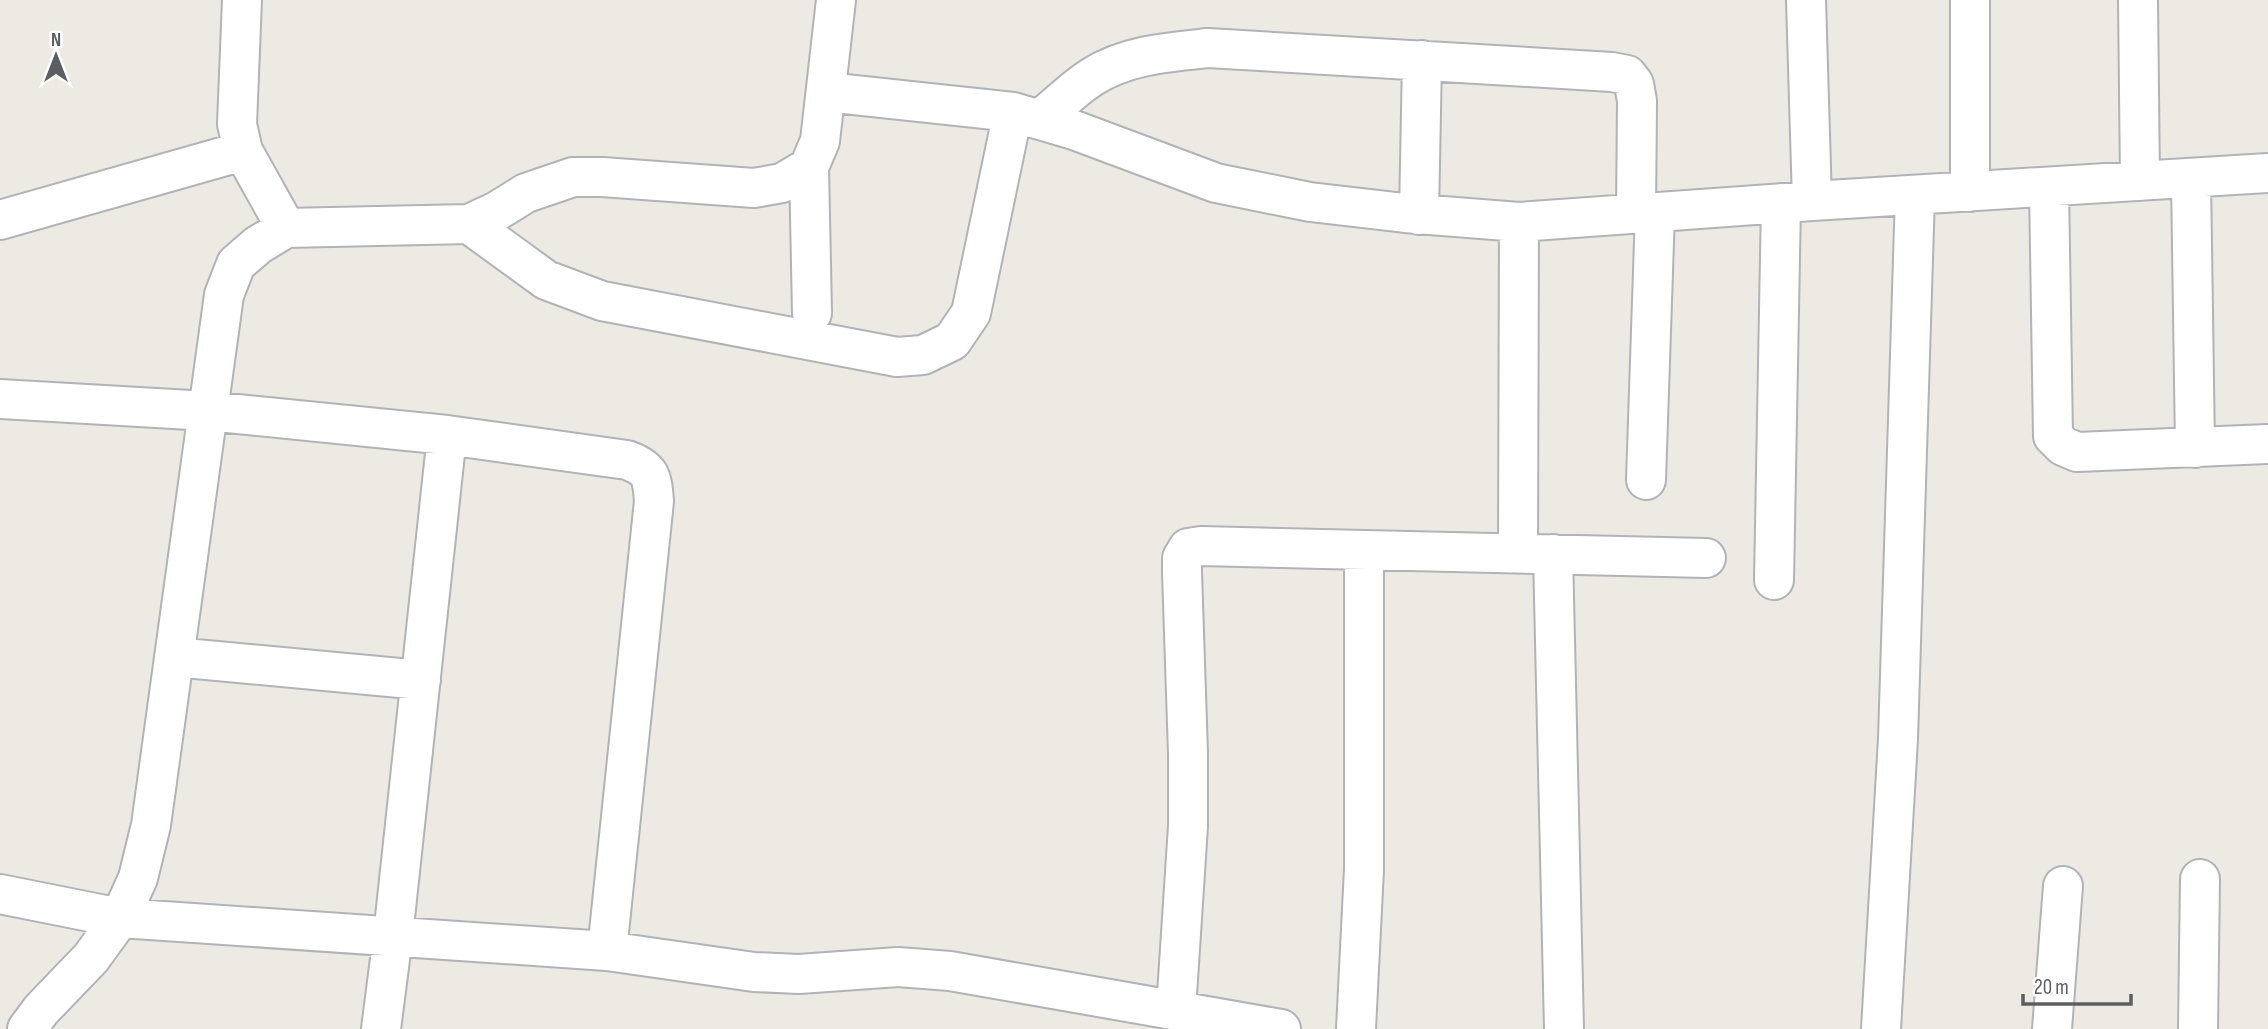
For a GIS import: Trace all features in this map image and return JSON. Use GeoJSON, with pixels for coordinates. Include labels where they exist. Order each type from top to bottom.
{"type":"FeatureCollection","features":[{"type":"Feature","properties":{"kind":"street"},"geometry":{"type":"LineString","coordinates":[[243,0],[237,124],[243,151],[286,228]]}},
{"type":"Feature","properties":{"kind":"street"},"geometry":{"type":"LineString","coordinates":[[812,313],[809,167],[820,141],[836,0]]}},
{"type":"Feature","properties":{"kind":"street"},"geometry":{"type":"LineString","coordinates":[[1774,580],[1797,202],[1806,0]]}},
{"type":"Feature","properties":{"kind":"street"},"geometry":{"type":"LineString","coordinates":[[1970,0],[1970,192]]}},
{"type":"Feature","properties":{"kind":"street"},"geometry":{"type":"LineString","coordinates":[[2138,0],[2140,181]]}},
{"type":"Feature","properties":{"kind":"street"},"geometry":{"type":"LineString","coordinates":[[469,223],[546,280],[603,301],[897,357],[923,355],[952,341],[971,313],[1027,116],[1093,76],[1120,65],[1157,53],[1208,48],[1627,75],[1634,84],[1637,101],[1645,213],[1646,480]]}},
{"type":"Feature","properties":{"kind":"street"},"geometry":{"type":"LineString","coordinates":[[1419,215],[1422,60]]}},
{"type":"Feature","properties":{"kind":"street"},"geometry":{"type":"LineString","coordinates":[[826,92],[1027,116],[1074,130],[1216,183],[1310,202],[1419,215],[1519,222],[2268,173]]}},
{"type":"Feature","properties":{"kind":"street"},"geometry":{"type":"LineString","coordinates":[[0,220],[243,151]]}},
{"type":"Feature","properties":{"kind":"street"},"geometry":{"type":"LineString","coordinates":[[27,1029],[41,1010],[91,958],[120,918],[138,878],[151,825],[224,295],[236,264],[258,245],[286,228],[469,223],[497,212],[526,193],[573,177],[754,188],[782,183],[809,167]]}},
{"type":"Feature","properties":{"kind":"street"},"geometry":{"type":"LineString","coordinates":[[2191,178],[2195,448]]}},
{"type":"Feature","properties":{"kind":"street"},"geometry":{"type":"LineString","coordinates":[[2049,187],[2053,436],[2063,446],[2077,453],[2268,444]]}},
{"type":"Feature","properties":{"kind":"street"},"geometry":{"type":"LineString","coordinates":[[1881,1029],[1898,739],[1915,195]]}},
{"type":"Feature","properties":{"kind":"street"},"geometry":{"type":"LineString","coordinates":[[1519,222],[1535,553],[1564,1029]]}},
{"type":"Feature","properties":{"kind":"street"},"geometry":{"type":"LineString","coordinates":[[0,398],[208,411],[447,435],[627,460],[643,466],[653,480],[654,501],[607,951]]}},
{"type":"Feature","properties":{"kind":"street"},"geometry":{"type":"LineString","coordinates":[[381,1029],[447,435]]}},
{"type":"Feature","properties":{"kind":"street"},"geometry":{"type":"LineString","coordinates":[[1176,1010],[1188,826],[1182,558],[1188,548],[1706,558]]}},
{"type":"Feature","properties":{"kind":"street"},"geometry":{"type":"LineString","coordinates":[[1356,1029],[1364,869],[1364,550]]}},
{"type":"Feature","properties":{"kind":"street"},"geometry":{"type":"LineString","coordinates":[[174,657],[421,680]]}},
{"type":"Feature","properties":{"kind":"street"},"geometry":{"type":"LineString","coordinates":[[2198,1029],[2200,879]]}},
{"type":"Feature","properties":{"kind":"street"},"geometry":{"type":"LineString","coordinates":[[2052,1029],[2063,886]]}},
{"type":"Feature","properties":{"kind":"street"},"geometry":{"type":"LineString","coordinates":[[0,894],[120,918],[607,951],[754,972],[799,974],[898,967],[950,971],[1281,1029]]}}]}
